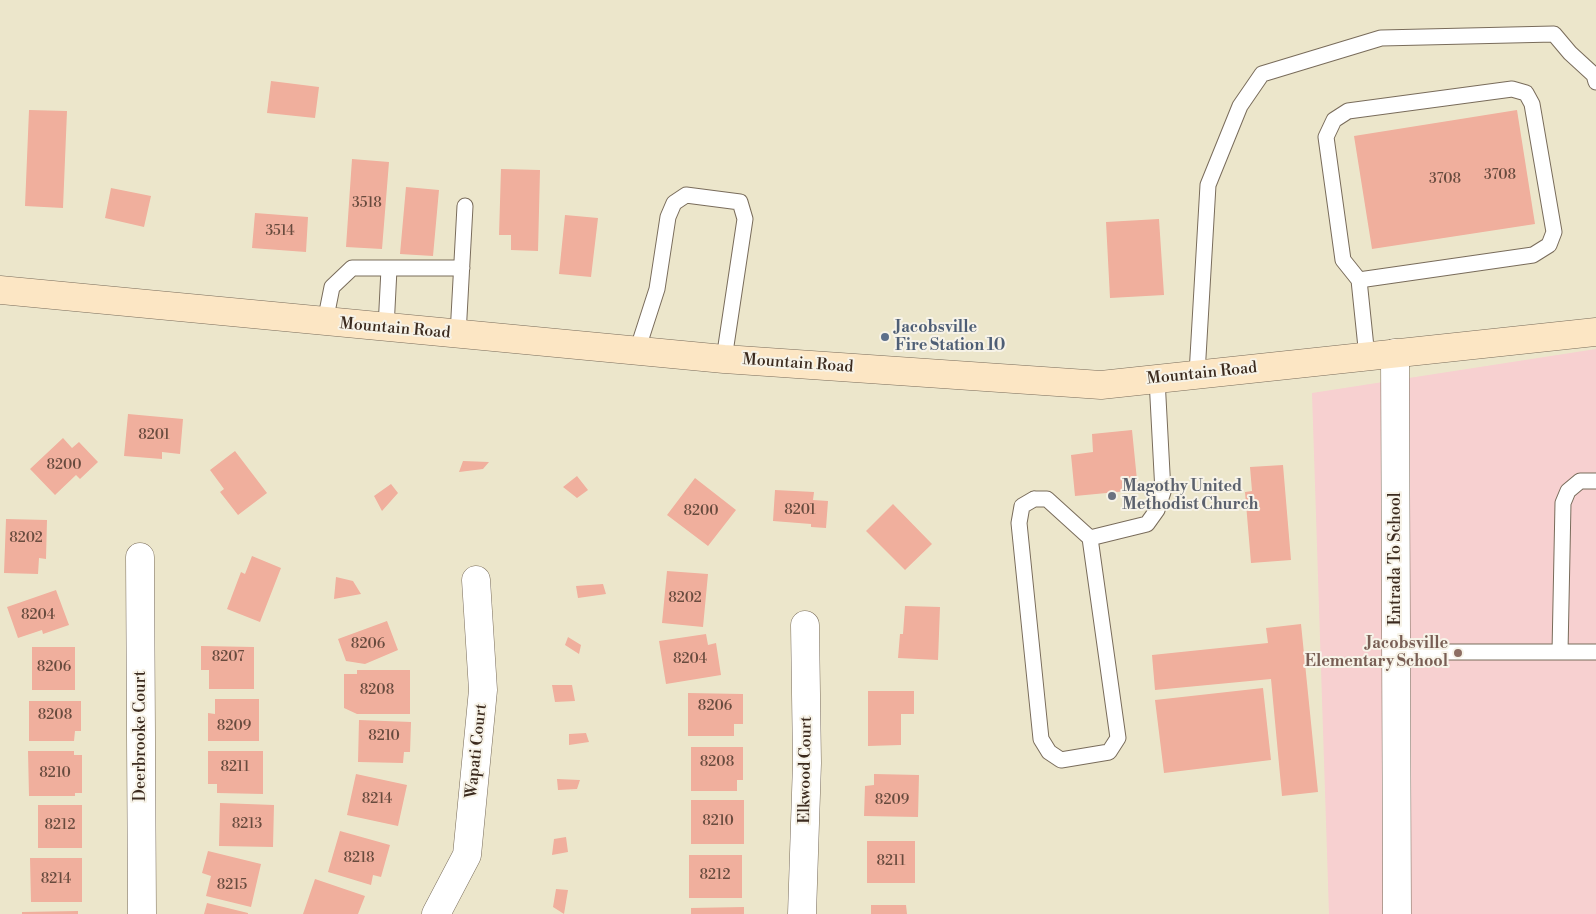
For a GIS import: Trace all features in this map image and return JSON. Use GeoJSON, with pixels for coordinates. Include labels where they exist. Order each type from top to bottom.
{"type":"FeatureCollection","features":[{"type":"Feature","properties":{"kind":"main road","name":"Mountain Road"},"geometry":{"type":"LineString","coordinates":[[0,290],[724,359],[1101,385],[1596,332]]}},
{"type":"Feature","properties":{"kind":"street","name":"Entrada To School"},"geometry":{"type":"LineString","coordinates":[[1395,353],[1397,914]]}},
{"type":"Feature","properties":{"kind":"street","name":"Deerbrooke Court"},"geometry":{"type":"LineString","coordinates":[[140,557],[142,914]]}},
{"type":"Feature","properties":{"kind":"street","name":"Wapati Court"},"geometry":{"type":"LineString","coordinates":[[436,914],[467,855],[483,690],[476,580]]}},
{"type":"Feature","properties":{"kind":"street","name":"Elkwood Court"},"geometry":{"type":"LineString","coordinates":[[802,914],[807,763],[805,625]]}},
{"type":"Feature","properties":{"kind":"lane"},"geometry":{"type":"LineString","coordinates":[[1197,374],[1208,186],[1240,106],[1262,74],[1381,38],[1554,34],[1570,53],[1594,75],[1596,82]]}},
{"type":"Feature","properties":{"kind":"lane"},"geometry":{"type":"LineString","coordinates":[[1359,280],[1533,255],[1549,245],[1554,232],[1532,104],[1526,93],[1512,89],[1348,111],[1334,120],[1326,137],[1343,260],[1359,280],[1367,357]]}},
{"type":"Feature","properties":{"kind":"lane"},"geometry":{"type":"LineString","coordinates":[[637,351],[657,288],[668,217],[674,203],[686,195],[740,202],[744,219],[724,359]]}},
{"type":"Feature","properties":{"kind":"lane"},"geometry":{"type":"LineString","coordinates":[[458,335],[465,206]]}},
{"type":"Feature","properties":{"kind":"lane"},"geometry":{"type":"LineString","coordinates":[[325,322],[332,287],[352,268],[462,268]]}},
{"type":"Feature","properties":{"kind":"lane"},"geometry":{"type":"LineString","coordinates":[[386,328],[389,269]]}},
{"type":"Feature","properties":{"kind":"lane"},"geometry":{"type":"LineString","coordinates":[[1090,538],[1147,524],[1157,510],[1163,492],[1157,378]]}},
{"type":"Feature","properties":{"kind":"lane"},"geometry":{"type":"LineString","coordinates":[[1560,652],[1563,503],[1568,491],[1580,481],[1596,481]]}},
{"type":"Feature","properties":{"kind":"lane"},"geometry":{"type":"LineString","coordinates":[[1034,499],[1048,499],[1090,538],[1118,738],[1109,752],[1061,760],[1049,752],[1041,739],[1019,523],[1022,506],[1034,499]]}},
{"type":"Feature","properties":{"kind":"lane"},"geometry":{"type":"LineString","coordinates":[[1396,652],[1596,652]]}},
{"type":"Feature","properties":{"kind":"shaded area","name":"Jacobsville Elementary School"},"geometry":{"type":"Polygon","coordinates":[[[1596,349],[1596,914],[1329,914],[1312,393],[1596,349]]]}},
{"type":"Feature","properties":{"kind":"building"},"geometry":{"type":"Polygon","coordinates":[[[271,81],[319,87],[315,118],[267,113],[271,81]]]}},
{"type":"Feature","properties":{"kind":"building"},"geometry":{"type":"Polygon","coordinates":[[[29,110],[67,111],[63,208],[25,206],[29,110]]]}},
{"type":"Feature","properties":{"kind":"building"},"geometry":{"type":"Polygon","coordinates":[[[1517,110],[1535,224],[1372,249],[1354,136],[1517,110]]]}},
{"type":"Feature","properties":{"kind":"building"},"geometry":{"type":"Polygon","coordinates":[[[352,159],[389,162],[382,249],[346,247],[352,159]]]}},
{"type":"Feature","properties":{"kind":"building"},"geometry":{"type":"Polygon","coordinates":[[[501,169],[540,170],[538,251],[511,250],[511,235],[499,235],[501,169]]]}},
{"type":"Feature","properties":{"kind":"building"},"geometry":{"type":"Polygon","coordinates":[[[406,187],[439,190],[433,256],[400,254],[406,187]]]}},
{"type":"Feature","properties":{"kind":"building"},"geometry":{"type":"Polygon","coordinates":[[[111,188],[151,196],[144,227],[105,218],[111,188]]]}},
{"type":"Feature","properties":{"kind":"building"},"geometry":{"type":"Polygon","coordinates":[[[255,213],[308,217],[306,252],[252,248],[255,213]]]}},
{"type":"Feature","properties":{"kind":"building"},"geometry":{"type":"Polygon","coordinates":[[[565,215],[598,218],[591,277],[559,274],[565,215]]]}},
{"type":"Feature","properties":{"kind":"building"},"geometry":{"type":"Polygon","coordinates":[[[1159,219],[1164,295],[1110,298],[1106,222],[1159,219]]]}},
{"type":"Feature","properties":{"kind":"building"},"geometry":{"type":"Polygon","coordinates":[[[128,414],[183,419],[180,454],[162,452],[162,459],[124,456],[128,414]]]}},
{"type":"Feature","properties":{"kind":"building"},"geometry":{"type":"Polygon","coordinates":[[[1132,430],[1138,490],[1075,496],[1071,455],[1093,452],[1092,434],[1132,430]]]}},
{"type":"Feature","properties":{"kind":"building"},"geometry":{"type":"Polygon","coordinates":[[[63,438],[72,448],[79,442],[98,462],[80,479],[76,475],[55,495],[30,469],[63,438]]]}},
{"type":"Feature","properties":{"kind":"building"},"geometry":{"type":"Polygon","coordinates":[[[235,451],[267,493],[238,515],[220,492],[224,489],[210,470],[235,451]]]}},
{"type":"Feature","properties":{"kind":"building"},"geometry":{"type":"Polygon","coordinates":[[[463,461],[489,462],[483,469],[459,472],[463,461]]]}},
{"type":"Feature","properties":{"kind":"building"},"geometry":{"type":"Polygon","coordinates":[[[1283,465],[1291,560],[1251,563],[1245,492],[1252,491],[1250,467],[1283,465]]]}},
{"type":"Feature","properties":{"kind":"building"},"geometry":{"type":"Polygon","coordinates":[[[577,476],[588,490],[577,498],[563,487],[577,476]]]}},
{"type":"Feature","properties":{"kind":"building"},"geometry":{"type":"Polygon","coordinates":[[[695,478],[736,510],[708,546],[667,515],[695,478]]]}},
{"type":"Feature","properties":{"kind":"building"},"geometry":{"type":"Polygon","coordinates":[[[391,484],[398,493],[382,511],[374,496],[391,484]]]}},
{"type":"Feature","properties":{"kind":"building"},"geometry":{"type":"Polygon","coordinates":[[[775,490],[814,492],[813,500],[828,501],[826,528],[811,527],[811,524],[773,521],[775,490]]]}},
{"type":"Feature","properties":{"kind":"building"},"geometry":{"type":"Polygon","coordinates":[[[893,504],[932,544],[905,570],[866,531],[893,504]]]}},
{"type":"Feature","properties":{"kind":"building"},"geometry":{"type":"Polygon","coordinates":[[[6,519],[47,520],[46,559],[39,558],[38,574],[4,573],[6,519]]]}},
{"type":"Feature","properties":{"kind":"building"},"geometry":{"type":"Polygon","coordinates":[[[252,556],[281,568],[260,622],[227,609],[241,572],[245,574],[252,556]]]}},
{"type":"Feature","properties":{"kind":"building"},"geometry":{"type":"Polygon","coordinates":[[[667,571],[708,574],[703,627],[662,623],[667,571]]]}},
{"type":"Feature","properties":{"kind":"building"},"geometry":{"type":"Polygon","coordinates":[[[336,577],[353,581],[361,594],[334,599],[336,577]]]}},
{"type":"Feature","properties":{"kind":"building"},"geometry":{"type":"Polygon","coordinates":[[[603,584],[606,594],[578,598],[576,586],[603,584]]]}},
{"type":"Feature","properties":{"kind":"building"},"geometry":{"type":"Polygon","coordinates":[[[56,590],[69,625],[43,634],[42,630],[18,638],[7,607],[56,590]]]}},
{"type":"Feature","properties":{"kind":"building"},"geometry":{"type":"Polygon","coordinates":[[[905,606],[940,607],[938,660],[898,658],[900,634],[903,634],[905,606]]]}},
{"type":"Feature","properties":{"kind":"building"},"geometry":{"type":"Polygon","coordinates":[[[387,621],[398,650],[365,664],[346,661],[338,639],[387,621]]]}},
{"type":"Feature","properties":{"kind":"building"},"geometry":{"type":"Polygon","coordinates":[[[1301,624],[1318,792],[1282,796],[1271,679],[1155,690],[1152,655],[1268,643],[1266,628],[1301,624]]]}},
{"type":"Feature","properties":{"kind":"building"},"geometry":{"type":"Polygon","coordinates":[[[706,634],[708,645],[716,643],[721,675],[666,684],[659,641],[706,634]]]}},
{"type":"Feature","properties":{"kind":"building"},"geometry":{"type":"Polygon","coordinates":[[[568,637],[581,645],[579,654],[565,645],[568,637]]]}},
{"type":"Feature","properties":{"kind":"building"},"geometry":{"type":"Polygon","coordinates":[[[201,646],[254,647],[254,689],[209,689],[209,670],[201,670],[201,646]]]}},
{"type":"Feature","properties":{"kind":"building"},"geometry":{"type":"Polygon","coordinates":[[[32,647],[75,647],[75,690],[32,690],[32,647]]]}},
{"type":"Feature","properties":{"kind":"building"},"geometry":{"type":"Polygon","coordinates":[[[357,670],[410,670],[410,714],[357,714],[344,708],[344,674],[357,674],[357,670]]]}},
{"type":"Feature","properties":{"kind":"building"},"geometry":{"type":"Polygon","coordinates":[[[552,685],[572,685],[575,701],[555,702],[552,685]]]}},
{"type":"Feature","properties":{"kind":"building"},"geometry":{"type":"Polygon","coordinates":[[[1263,688],[1271,760],[1164,773],[1155,700],[1263,688]]]}},
{"type":"Feature","properties":{"kind":"building"},"geometry":{"type":"Polygon","coordinates":[[[868,691],[914,691],[914,714],[901,714],[901,745],[868,746],[868,691]]]}},
{"type":"Feature","properties":{"kind":"building"},"geometry":{"type":"Polygon","coordinates":[[[688,693],[743,694],[743,724],[734,724],[734,736],[688,736],[688,693]]]}},
{"type":"Feature","properties":{"kind":"building"},"geometry":{"type":"Polygon","coordinates":[[[215,699],[259,699],[259,741],[208,741],[208,713],[215,714],[215,699]]]}},
{"type":"Feature","properties":{"kind":"building"},"geometry":{"type":"Polygon","coordinates":[[[29,701],[81,701],[81,731],[75,731],[74,741],[29,741],[29,701]]]}},
{"type":"Feature","properties":{"kind":"building"},"geometry":{"type":"Polygon","coordinates":[[[359,720],[411,722],[410,752],[404,752],[403,763],[358,762],[359,720]]]}},
{"type":"Feature","properties":{"kind":"building"},"geometry":{"type":"Polygon","coordinates":[[[586,733],[589,742],[569,745],[569,734],[586,733]]]}},
{"type":"Feature","properties":{"kind":"building"},"geometry":{"type":"Polygon","coordinates":[[[691,747],[743,747],[743,780],[737,780],[737,791],[691,791],[691,747]]]}},
{"type":"Feature","properties":{"kind":"building"},"geometry":{"type":"Polygon","coordinates":[[[28,751],[74,751],[74,755],[82,755],[82,793],[75,793],[75,796],[29,796],[28,751]]]}},
{"type":"Feature","properties":{"kind":"building"},"geometry":{"type":"Polygon","coordinates":[[[208,751],[263,751],[263,794],[217,793],[217,784],[208,784],[208,751]]]}},
{"type":"Feature","properties":{"kind":"building"},"geometry":{"type":"Polygon","coordinates":[[[356,774],[407,785],[398,826],[347,815],[356,774]]]}},
{"type":"Feature","properties":{"kind":"building"},"geometry":{"type":"Polygon","coordinates":[[[874,774],[919,775],[918,817],[864,816],[865,786],[874,785],[874,774]]]}},
{"type":"Feature","properties":{"kind":"building"},"geometry":{"type":"Polygon","coordinates":[[[557,779],[580,780],[577,789],[558,790],[557,779]]]}},
{"type":"Feature","properties":{"kind":"building"},"geometry":{"type":"Polygon","coordinates":[[[691,800],[744,800],[744,844],[691,844],[691,800]]]}},
{"type":"Feature","properties":{"kind":"building"},"geometry":{"type":"Polygon","coordinates":[[[220,803],[274,805],[273,847],[219,846],[220,803]]]}},
{"type":"Feature","properties":{"kind":"building"},"geometry":{"type":"Polygon","coordinates":[[[38,805],[82,805],[82,848],[38,848],[38,805]]]}},
{"type":"Feature","properties":{"kind":"building"},"geometry":{"type":"Polygon","coordinates":[[[340,831],[390,845],[381,877],[373,875],[371,885],[328,872],[340,831]]]}},
{"type":"Feature","properties":{"kind":"building"},"geometry":{"type":"Polygon","coordinates":[[[566,837],[568,852],[552,855],[554,839],[566,837]]]}},
{"type":"Feature","properties":{"kind":"building"},"geometry":{"type":"Polygon","coordinates":[[[867,841],[915,841],[915,883],[867,883],[867,841]]]}},
{"type":"Feature","properties":{"kind":"building"},"geometry":{"type":"Polygon","coordinates":[[[208,851],[261,864],[251,907],[206,896],[211,876],[202,873],[208,851]]]}},
{"type":"Feature","properties":{"kind":"building"},"geometry":{"type":"Polygon","coordinates":[[[689,855],[742,855],[742,898],[689,898],[689,855]]]}},
{"type":"Feature","properties":{"kind":"building"},"geometry":{"type":"Polygon","coordinates":[[[30,858],[82,858],[82,902],[31,902],[30,858]]]}},
{"type":"Feature","properties":{"kind":"building"},"geometry":{"type":"Polygon","coordinates":[[[315,879],[365,896],[358,914],[303,914],[315,879]]]}},
{"type":"Feature","properties":{"kind":"building"},"geometry":{"type":"Polygon","coordinates":[[[556,889],[568,890],[564,914],[553,907],[556,889]]]}},
{"type":"Feature","properties":{"kind":"building"},"geometry":{"type":"Polygon","coordinates":[[[207,903],[248,913],[248,914],[204,914],[207,903]]]}},
{"type":"Feature","properties":{"kind":"building"},"geometry":{"type":"Polygon","coordinates":[[[871,905],[906,905],[907,914],[871,914],[871,905]]]}},
{"type":"Feature","properties":{"kind":"building"},"geometry":{"type":"Polygon","coordinates":[[[744,907],[744,914],[691,914],[691,908],[744,907]]]}},
{"type":"Feature","properties":{"kind":"building"},"geometry":{"type":"Polygon","coordinates":[[[78,911],[78,914],[22,914],[22,912],[78,911]]]}},
{"type":"Feature","properties":{"kind":"place","name":"Jacobsville Fire Station 10"},"geometry":{"type":"Point","coordinates":[885,337]}},
{"type":"Feature","properties":{"kind":"place","name":"Magothy United Methodist Church"},"geometry":{"type":"Point","coordinates":[1112,496]}},
{"type":"Feature","properties":{"kind":"place","name":"Jacobsville Elementary School"},"geometry":{"type":"Point","coordinates":[1458,653]}}]}
